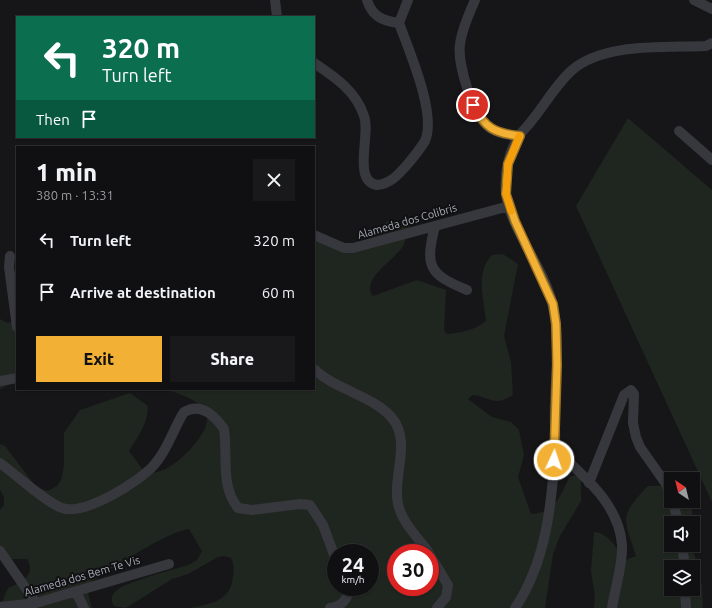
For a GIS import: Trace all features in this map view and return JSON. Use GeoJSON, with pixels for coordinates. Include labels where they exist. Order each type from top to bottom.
{"type":"FeatureCollection","features":[{"type":"Feature","properties":{"kind":"street"},"geometry":{"type":"LineString","coordinates":[[275,0],[277,16]]}},
{"type":"Feature","properties":{"kind":"street"},"geometry":{"type":"LineString","coordinates":[[366,0],[369,7],[377,17],[386,22],[398,23]]}},
{"type":"Feature","properties":{"kind":"street"},"geometry":{"type":"LineString","coordinates":[[315,64],[341,82],[357,100],[365,116],[366,127],[363,162],[364,175],[373,185],[384,185],[398,175],[411,160],[424,141],[428,130],[429,117],[426,103],[398,23],[408,0]]}},
{"type":"Feature","properties":{"kind":"street"},"geometry":{"type":"LineString","coordinates":[[475,0],[460,44],[460,60],[473,105],[483,122],[490,128],[501,133],[520,136]]}},
{"type":"Feature","properties":{"kind":"street"},"geometry":{"type":"LineString","coordinates":[[694,0],[712,9]]}},
{"type":"Feature","properties":{"kind":"street"},"geometry":{"type":"LineString","coordinates":[[515,608],[528,586],[540,554],[548,516],[555,449],[557,352],[556,324],[553,304],[509,206],[506,180],[508,164],[520,136],[571,71],[584,62],[598,56],[632,49],[710,47]]}},
{"type":"Feature","properties":{"kind":"street"},"geometry":{"type":"LineString","coordinates":[[679,132],[712,160]]}},
{"type":"Feature","properties":{"kind":"street","name":"Alameda dos Colibris"},"geometry":{"type":"LineString","coordinates":[[315,235],[344,248],[353,248],[509,206]]}},
{"type":"Feature","properties":{"kind":"street"},"geometry":{"type":"LineString","coordinates":[[435,226],[429,254],[433,269],[443,278],[467,290]]}},
{"type":"Feature","properties":{"kind":"street"},"geometry":{"type":"LineString","coordinates":[[10,256],[9,267],[16,319]]}},
{"type":"Feature","properties":{"kind":"street"},"geometry":{"type":"LineString","coordinates":[[315,369],[326,378],[380,408],[392,418],[400,436],[401,450],[397,470],[396,494],[398,506],[403,518],[422,544]]}},
{"type":"Feature","properties":{"kind":"street"},"geometry":{"type":"LineString","coordinates":[[0,381],[16,378]]}},
{"type":"Feature","properties":{"kind":"street"},"geometry":{"type":"LineString","coordinates":[[589,483],[624,395],[628,391],[632,391],[634,394],[633,423],[636,438],[640,447],[664,481]]}},
{"type":"Feature","properties":{"kind":"street"},"geometry":{"type":"LineString","coordinates":[[0,463],[63,509],[83,508],[115,493],[142,476],[155,464],[184,412],[191,408],[202,409],[214,417],[224,429],[225,469],[229,493],[238,508],[252,510],[300,504],[310,505],[322,525],[330,544]]}},
{"type":"Feature","properties":{"kind":"street"},"geometry":{"type":"LineString","coordinates":[[555,449],[606,501],[614,514],[622,545],[621,560],[612,608]]}},
{"type":"Feature","properties":{"kind":"street"},"geometry":{"type":"LineString","coordinates":[[0,551],[36,603]]}},
{"type":"Feature","properties":{"kind":"street","name":"Alameda dos Bem Te Vis"},"geometry":{"type":"LineString","coordinates":[[0,607],[36,603],[169,564]]}},
{"type":"Feature","properties":{"kind":"street"},"geometry":{"type":"LineString","coordinates":[[437,608],[446,597],[448,585],[439,570]]}},
{"type":"Feature","properties":{"kind":"street"},"geometry":{"type":"LineString","coordinates":[[76,592],[84,608]]}},
{"type":"Feature","properties":{"kind":"street"},"geometry":{"type":"LineString","coordinates":[[330,608],[343,602],[347,596]]}},
{"type":"Feature","properties":{"kind":"street"},"geometry":{"type":"LineString","coordinates":[[686,596],[686,608]]}},
{"type":"Feature","properties":{"kind":"shaded area"},"geometry":{"type":"Polygon","coordinates":[[[628,118],[712,190],[712,502],[700,476],[700,472],[698,472],[576,206],[628,118]]]}},
{"type":"Feature","properties":{"kind":"shaded area"},"geometry":{"type":"Polygon","coordinates":[[[388,221],[411,225],[403,246],[375,276],[371,283],[370,290],[373,296],[417,280],[446,290],[444,330],[447,334],[457,333],[477,327],[486,321],[482,278],[487,262],[492,255],[503,254],[518,264],[504,336],[511,362],[513,395],[507,399],[497,401],[473,395],[468,399],[492,417],[511,422],[519,430],[524,455],[518,477],[531,514],[539,513],[552,507],[560,497],[570,476],[581,476],[581,501],[560,536],[553,554],[545,608],[190,608],[219,600],[228,591],[231,584],[234,567],[231,558],[224,556],[218,557],[188,574],[172,579],[126,608],[114,606],[112,596],[117,590],[141,579],[188,565],[197,560],[202,551],[189,529],[154,543],[92,581],[87,590],[92,608],[0,608],[0,602],[3,600],[8,588],[26,578],[29,574],[30,565],[27,559],[0,559],[0,510],[4,505],[4,497],[0,490],[0,444],[5,446],[37,488],[48,491],[58,485],[61,480],[64,466],[64,433],[80,410],[130,393],[148,406],[148,412],[144,424],[129,451],[145,473],[163,470],[175,463],[189,451],[205,427],[207,419],[206,412],[203,408],[194,401],[169,390],[315,390],[315,239],[336,245],[366,243],[383,224],[388,221]]]}},
{"type":"Feature","properties":{"kind":"shaded area"},"geometry":{"type":"Polygon","coordinates":[[[0,319],[8,323],[16,320],[16,381],[0,389],[0,319]]]}},
{"type":"Feature","properties":{"kind":"shaded area"},"geometry":{"type":"Polygon","coordinates":[[[648,486],[664,486],[664,508],[692,508],[692,516],[664,516],[664,552],[694,552],[696,560],[664,560],[664,596],[700,596],[700,578],[703,608],[594,608],[595,597],[591,571],[594,532],[608,538],[625,560],[636,556],[626,518],[638,496],[648,486]]]}},
{"type":"Feature","properties":{"kind":"slow traffic"},"geometry":{"type":"LineString","coordinates":[[511,211],[506,194],[506,180],[512,150],[519,136]]}},
{"type":"Feature","properties":{"kind":"route"},"geometry":{"type":"LineString","coordinates":[[473,105],[483,122],[490,128],[508,135],[520,136],[512,150],[508,164],[506,194],[515,221],[553,304],[556,324],[557,365],[554,460]]}}]}
